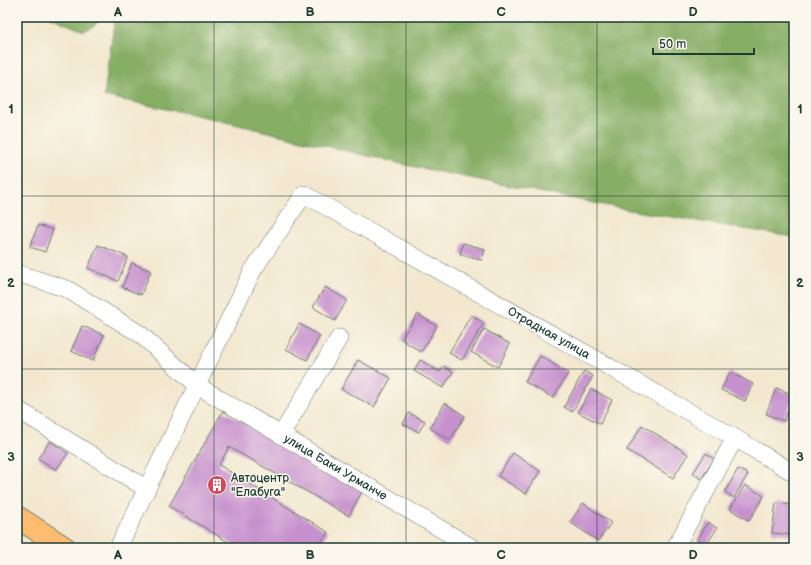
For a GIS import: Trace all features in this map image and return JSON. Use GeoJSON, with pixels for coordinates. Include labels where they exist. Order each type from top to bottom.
{"type":"FeatureCollection","features":[{"type":"Feature","properties":{"kind":"main road"},"geometry":{"type":"LineString","coordinates":[[17,517],[65,548]]}},
{"type":"Feature","properties":{"kind":"street","name":"Отрадная улица"},"geometry":{"type":"LineString","coordinates":[[198,386],[253,270],[304,194],[736,438],[794,473]]}},
{"type":"Feature","properties":{"kind":"street","name":"улица Баки Урманче"},"geometry":{"type":"LineString","coordinates":[[17,273],[67,290],[140,334],[198,386],[473,548]]}},
{"type":"Feature","properties":{"kind":"street"},"geometry":{"type":"LineString","coordinates":[[281,435],[339,338]]}},
{"type":"Feature","properties":{"kind":"street"},"geometry":{"type":"LineString","coordinates":[[118,548],[198,386]]}},
{"type":"Feature","properties":{"kind":"street"},"geometry":{"type":"LineString","coordinates":[[17,409],[147,489]]}},
{"type":"Feature","properties":{"kind":"street"},"geometry":{"type":"LineString","coordinates":[[675,548],[736,438]]}},
{"type":"Feature","properties":{"kind":"green space"},"geometry":{"type":"Polygon","coordinates":[[[50,17],[103,17],[95,25],[84,31],[50,17]]]}},
{"type":"Feature","properties":{"kind":"green space"},"geometry":{"type":"Polygon","coordinates":[[[115,17],[794,17],[794,237],[629,210],[406,165],[205,117],[104,96],[115,17]]]}},
{"type":"Feature","properties":{"kind":"building"},"geometry":{"type":"Polygon","coordinates":[[[38,225],[53,230],[45,252],[30,247],[38,225]]]}},
{"type":"Feature","properties":{"kind":"building"},"geometry":{"type":"Polygon","coordinates":[[[463,243],[485,249],[482,260],[460,254],[463,243]]]}},
{"type":"Feature","properties":{"kind":"building"},"geometry":{"type":"Polygon","coordinates":[[[98,245],[128,257],[118,281],[88,268],[98,245]]]}},
{"type":"Feature","properties":{"kind":"building"},"geometry":{"type":"Polygon","coordinates":[[[132,263],[151,271],[141,295],[122,287],[132,263]]]}},
{"type":"Feature","properties":{"kind":"building"},"geometry":{"type":"Polygon","coordinates":[[[325,287],[347,300],[335,321],[313,307],[325,287]]]}},
{"type":"Feature","properties":{"kind":"building"},"geometry":{"type":"Polygon","coordinates":[[[418,314],[437,326],[421,352],[401,339],[418,314]]]}},
{"type":"Feature","properties":{"kind":"building"},"geometry":{"type":"Polygon","coordinates":[[[471,315],[484,323],[462,360],[449,353],[471,315]]]}},
{"type":"Feature","properties":{"kind":"building"},"geometry":{"type":"Polygon","coordinates":[[[299,324],[320,336],[307,360],[286,349],[299,324]]]}},
{"type":"Feature","properties":{"kind":"building"},"geometry":{"type":"Polygon","coordinates":[[[82,326],[104,335],[93,361],[71,351],[82,326]]]}},
{"type":"Feature","properties":{"kind":"building"},"geometry":{"type":"Polygon","coordinates":[[[484,329],[510,344],[498,367],[471,352],[484,329]]]}},
{"type":"Feature","properties":{"kind":"building"},"geometry":{"type":"Polygon","coordinates":[[[540,356],[568,373],[553,398],[525,382],[540,356]]]}},
{"type":"Feature","properties":{"kind":"building"},"geometry":{"type":"Polygon","coordinates":[[[358,360],[391,378],[374,407],[341,389],[358,360]]]}},
{"type":"Feature","properties":{"kind":"building"},"geometry":{"type":"Polygon","coordinates":[[[420,360],[440,372],[443,366],[453,372],[443,388],[414,371],[420,360]]]}},
{"type":"Feature","properties":{"kind":"building"},"geometry":{"type":"Polygon","coordinates":[[[584,371],[593,376],[572,412],[564,407],[584,371]]]}},
{"type":"Feature","properties":{"kind":"building"},"geometry":{"type":"Polygon","coordinates":[[[730,372],[753,384],[745,401],[721,390],[730,372]]]}},
{"type":"Feature","properties":{"kind":"building"},"geometry":{"type":"Polygon","coordinates":[[[776,388],[794,395],[784,421],[766,414],[776,388]]]}},
{"type":"Feature","properties":{"kind":"building"},"geometry":{"type":"Polygon","coordinates":[[[591,389],[612,400],[600,424],[578,412],[591,389]]]}},
{"type":"Feature","properties":{"kind":"building"},"geometry":{"type":"Polygon","coordinates":[[[445,403],[465,416],[450,440],[430,428],[445,403]]]}},
{"type":"Feature","properties":{"kind":"building"},"geometry":{"type":"Polygon","coordinates":[[[223,411],[363,490],[349,516],[229,447],[219,465],[328,532],[318,548],[238,548],[169,506],[223,411]]]}},
{"type":"Feature","properties":{"kind":"building"},"geometry":{"type":"Polygon","coordinates":[[[409,413],[425,421],[419,432],[403,424],[409,413]]]}},
{"type":"Feature","properties":{"kind":"building"},"geometry":{"type":"Polygon","coordinates":[[[642,425],[688,454],[673,478],[627,450],[642,425]]]}},
{"type":"Feature","properties":{"kind":"building"},"geometry":{"type":"Polygon","coordinates":[[[50,441],[68,453],[56,470],[38,458],[50,441]]]}},
{"type":"Feature","properties":{"kind":"building"},"geometry":{"type":"Polygon","coordinates":[[[513,453],[540,471],[526,494],[498,476],[513,453]]]}},
{"type":"Feature","properties":{"kind":"building"},"geometry":{"type":"Polygon","coordinates":[[[706,453],[714,459],[701,479],[693,473],[706,453]]]}},
{"type":"Feature","properties":{"kind":"building"},"geometry":{"type":"Polygon","coordinates":[[[738,469],[748,474],[734,498],[725,492],[738,469]]]}},
{"type":"Feature","properties":{"kind":"building"},"geometry":{"type":"Polygon","coordinates":[[[745,485],[764,496],[749,521],[730,509],[745,485]]]}},
{"type":"Feature","properties":{"kind":"building"},"geometry":{"type":"Polygon","coordinates":[[[583,503],[611,523],[598,541],[570,522],[583,503]]]}},
{"type":"Feature","properties":{"kind":"building"},"geometry":{"type":"Polygon","coordinates":[[[776,503],[794,505],[794,535],[772,533],[776,503]]]}},
{"type":"Feature","properties":{"kind":"building"},"geometry":{"type":"Polygon","coordinates":[[[708,522],[717,528],[706,546],[697,540],[708,522]]]}},
{"type":"Feature","properties":{"kind":"place","name":"Автоцентр \"Елабуга\""},"geometry":{"type":"Point","coordinates":[217,485]}}]}
